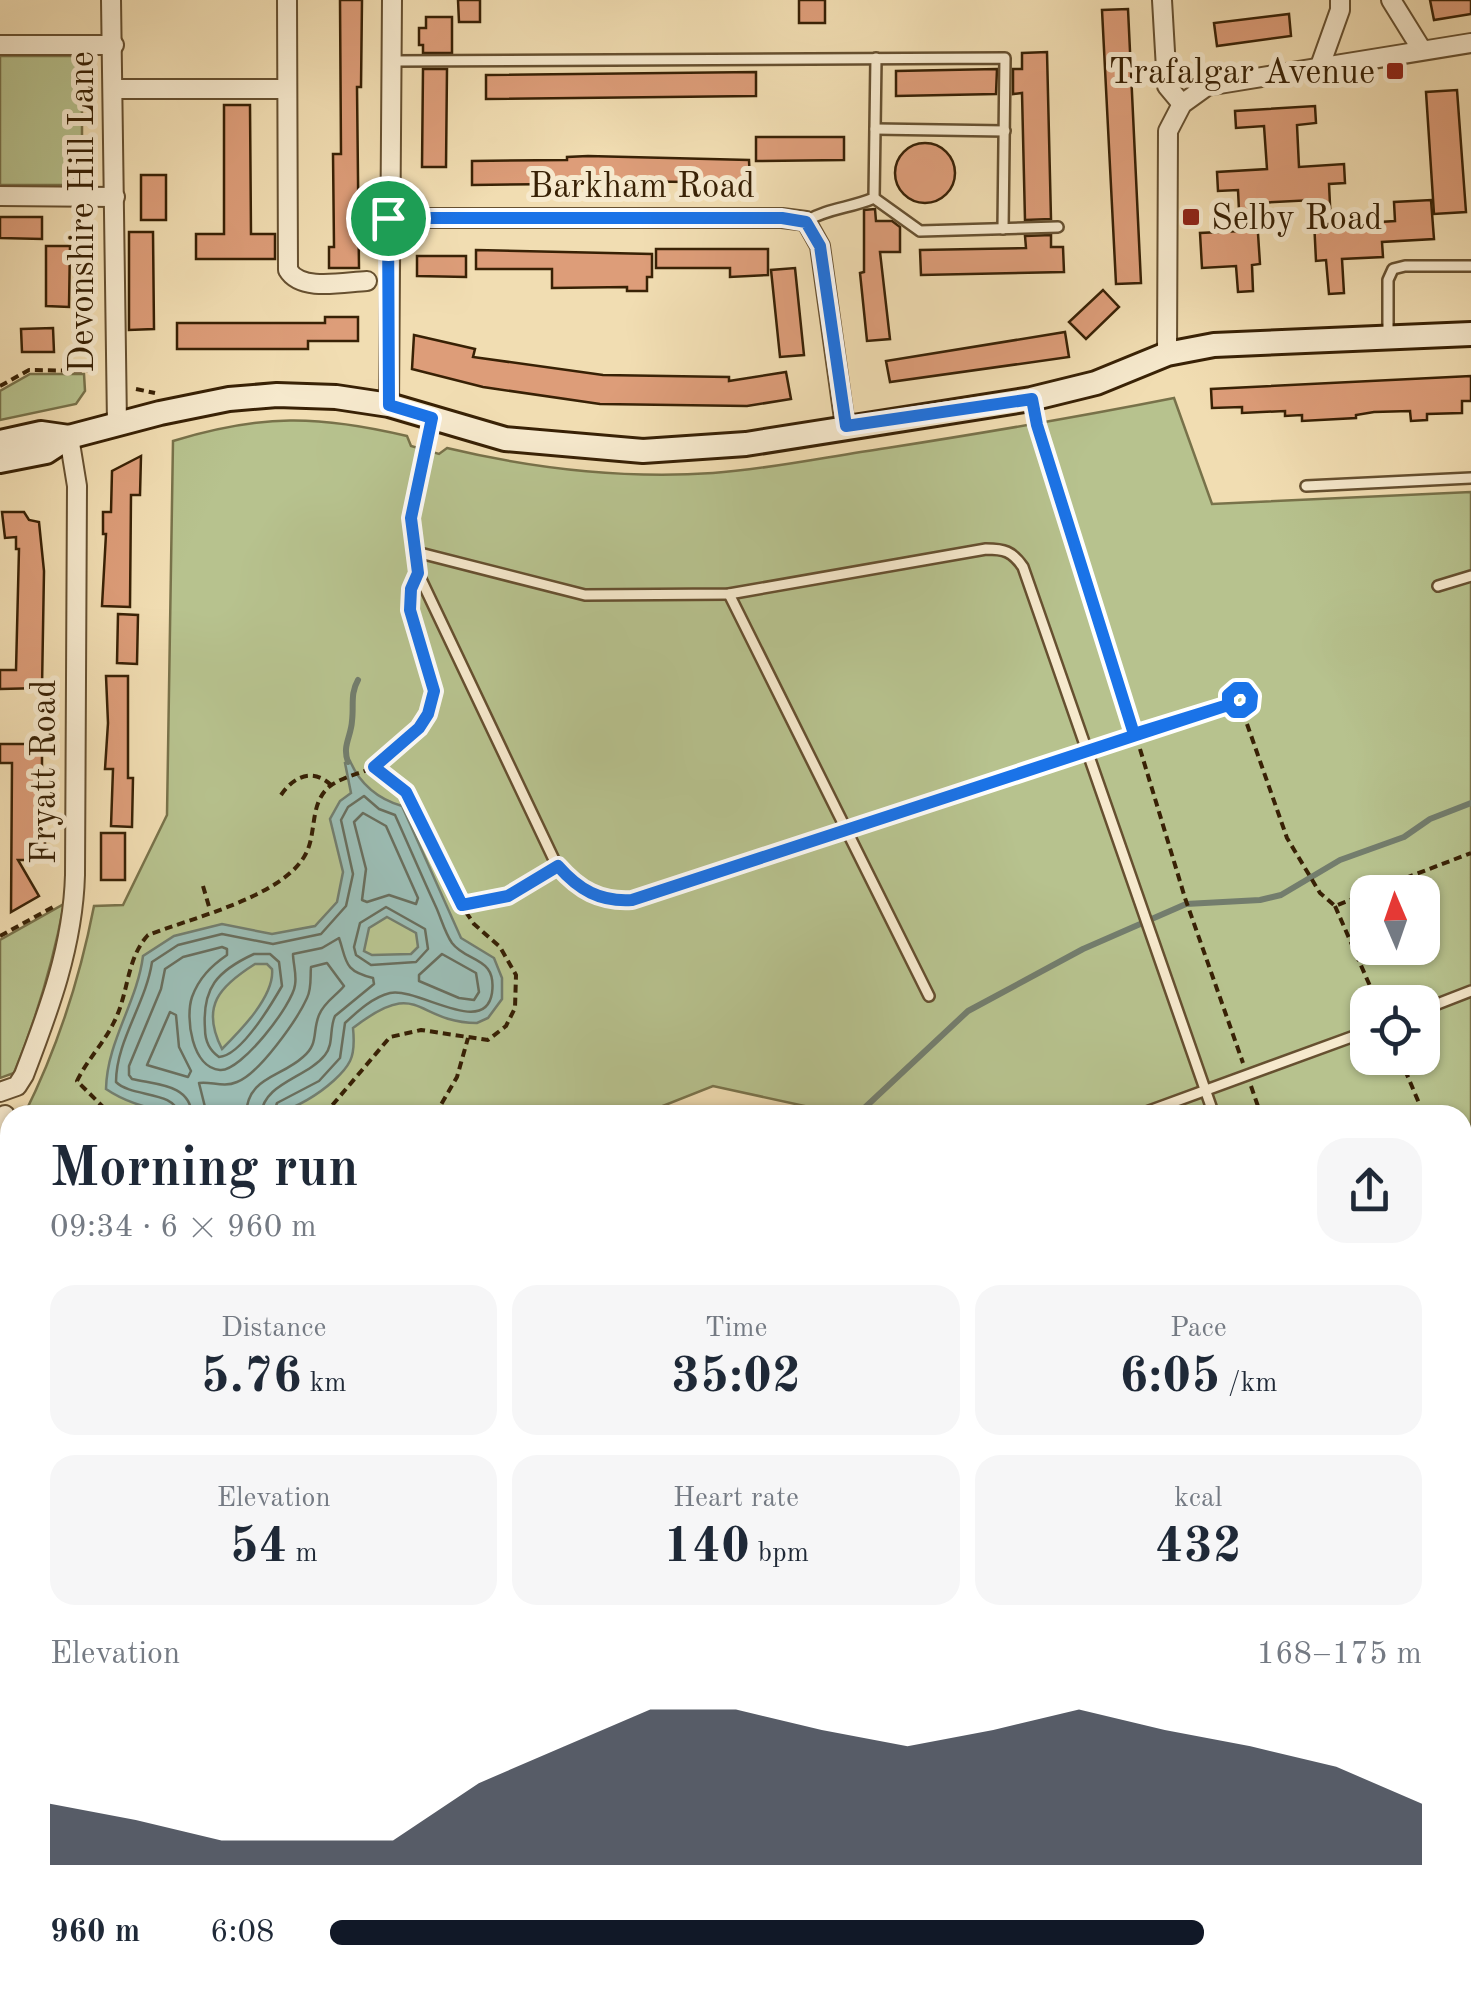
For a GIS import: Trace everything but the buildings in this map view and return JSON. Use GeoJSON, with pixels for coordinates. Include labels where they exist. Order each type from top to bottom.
{"type":"FeatureCollection","features":[{"type":"Feature","properties":{"kind":"street","name":"Devonshire Hill Lane"},"geometry":{"type":"LineString","coordinates":[[111,0],[116,424]]}},
{"type":"Feature","properties":{"kind":"street"},"geometry":{"type":"LineString","coordinates":[[287,0],[288,270],[292,277],[307,283],[367,281]]}},
{"type":"Feature","properties":{"kind":"street"},"geometry":{"type":"LineString","coordinates":[[389,405],[392,0]]}},
{"type":"Feature","properties":{"kind":"street"},"geometry":{"type":"LineString","coordinates":[[1162,0],[1167,86],[1182,104]]}},
{"type":"Feature","properties":{"kind":"street"},"geometry":{"type":"LineString","coordinates":[[1320,66],[1340,0]]}},
{"type":"Feature","properties":{"kind":"street"},"geometry":{"type":"LineString","coordinates":[[1391,0],[1422,50]]}},
{"type":"Feature","properties":{"kind":"street"},"geometry":{"type":"LineString","coordinates":[[1168,354],[1168,132],[1182,104],[1207,86],[1471,43]]}},
{"type":"Feature","properties":{"kind":"street"},"geometry":{"type":"LineString","coordinates":[[0,45],[114,46]]}},
{"type":"Feature","properties":{"kind":"street"},"geometry":{"type":"LineString","coordinates":[[115,89],[288,89]]}},
{"type":"Feature","properties":{"kind":"street"},"geometry":{"type":"LineString","coordinates":[[0,196],[115,196]]}},
{"type":"Feature","properties":{"kind":"street","name":"Barkham Road"},"geometry":{"type":"LineString","coordinates":[[388,218],[782,218],[806,222]]}},
{"type":"Feature","properties":{"kind":"street"},"geometry":{"type":"LineString","coordinates":[[806,222],[820,246],[846,426]]}},
{"type":"Feature","properties":{"kind":"street"},"geometry":{"type":"LineString","coordinates":[[0,461],[46,452],[68,437],[116,424],[229,398],[261,396],[336,396],[389,405],[505,439],[643,450],[746,444],[1032,399],[1096,383],[1168,354],[1229,344],[1471,334]]}},
{"type":"Feature","properties":{"kind":"street"},"geometry":{"type":"LineString","coordinates":[[0,442],[41,433],[68,437]]}},
{"type":"Feature","properties":{"kind":"street","name":"Fryatt Road"},"geometry":{"type":"LineString","coordinates":[[3,1092],[17,1086],[24,1075],[62,969],[72,926],[77,486],[68,437]]}},
{"type":"Feature","properties":{"kind":"lane"},"geometry":{"type":"LineString","coordinates":[[874,198],[876,58]]}},
{"type":"Feature","properties":{"kind":"lane"},"geometry":{"type":"LineString","coordinates":[[391,61],[1005,58],[1004,228]]}},
{"type":"Feature","properties":{"kind":"lane"},"geometry":{"type":"LineString","coordinates":[[875,129],[1005,131]]}},
{"type":"Feature","properties":{"kind":"lane"},"geometry":{"type":"LineString","coordinates":[[806,222],[826,209],[874,198]]}},
{"type":"Feature","properties":{"kind":"lane"},"geometry":{"type":"LineString","coordinates":[[874,198],[920,231],[1058,227]]}},
{"type":"Feature","properties":{"kind":"lane"},"geometry":{"type":"LineString","coordinates":[[1388,336],[1388,280],[1393,269],[1471,266]]}},
{"type":"Feature","properties":{"kind":"lane"},"geometry":{"type":"LineString","coordinates":[[367,281],[388,281]]}},
{"type":"Feature","properties":{"kind":"lane"},"geometry":{"type":"LineString","coordinates":[[432,418],[411,518],[418,573],[558,866],[571,882],[592,895],[632,900],[1228,705]]}},
{"type":"Feature","properties":{"kind":"lane"},"geometry":{"type":"LineString","coordinates":[[1306,486],[1471,478]]}},
{"type":"Feature","properties":{"kind":"lane"},"geometry":{"type":"LineString","coordinates":[[416,552],[585,595],[728,594],[1002,549],[1014,554],[1022,566],[1210,1105]]}},
{"type":"Feature","properties":{"kind":"lane"},"geometry":{"type":"LineString","coordinates":[[1438,586],[1471,576]]}},
{"type":"Feature","properties":{"kind":"lane"},"geometry":{"type":"LineString","coordinates":[[728,594],[929,996]]}},
{"type":"Feature","properties":{"kind":"lane"},"geometry":{"type":"LineString","coordinates":[[1236,688],[1246,688],[1252,696],[1251,706],[1243,712],[1234,712],[1228,705],[1228,695],[1236,688]]}},
{"type":"Feature","properties":{"kind":"lane"},"geometry":{"type":"LineString","coordinates":[[1440,1003],[1471,991]]}},
{"type":"Feature","properties":{"kind":"lane"},"geometry":{"type":"LineString","coordinates":[[1164,1105],[1350,1037]]}},
{"type":"Feature","properties":{"kind":"path"},"geometry":{"type":"LineString","coordinates":[[0,386],[29,370],[94,371]]}},
{"type":"Feature","properties":{"kind":"path"},"geometry":{"type":"LineString","coordinates":[[1032,399],[1185,898],[1258,1105]]}},
{"type":"Feature","properties":{"kind":"path"},"geometry":{"type":"LineString","coordinates":[[101,1105],[77,1081],[114,1024],[133,956],[148,936],[268,890],[290,874],[304,857],[318,802],[331,786],[374,767],[419,728],[428,714],[434,691],[410,610],[411,589],[418,573]]}},
{"type":"Feature","properties":{"kind":"path"},"geometry":{"type":"LineString","coordinates":[[1243,712],[1287,838],[1320,892],[1334,906],[1369,985]]}},
{"type":"Feature","properties":{"kind":"path"},"geometry":{"type":"LineString","coordinates":[[332,1105],[390,1037],[422,1030],[488,1040],[497,1036],[515,1008],[517,988],[510,960],[474,924],[462,905],[406,792],[374,767]]}},
{"type":"Feature","properties":{"kind":"path"},"geometry":{"type":"LineString","coordinates":[[280,796],[288,784],[305,774],[321,776],[331,786]]}},
{"type":"Feature","properties":{"kind":"path"},"geometry":{"type":"LineString","coordinates":[[1413,875],[1471,852]]}},
{"type":"Feature","properties":{"kind":"path"},"geometry":{"type":"LineString","coordinates":[[462,905],[508,896],[558,866]]}},
{"type":"Feature","properties":{"kind":"path"},"geometry":{"type":"LineString","coordinates":[[202,886],[210,912]]}},
{"type":"Feature","properties":{"kind":"path"},"geometry":{"type":"LineString","coordinates":[[0,936],[74,895]]}},
{"type":"Feature","properties":{"kind":"path"},"geometry":{"type":"LineString","coordinates":[[1334,906],[1350,900]]}},
{"type":"Feature","properties":{"kind":"path"},"geometry":{"type":"LineString","coordinates":[[441,1105],[456,1077],[468,1038]]}},
{"type":"Feature","properties":{"kind":"path"},"geometry":{"type":"LineString","coordinates":[[1407,1075],[1420,1105]]}},
{"type":"Feature","properties":{"kind":"green space"},"geometry":{"type":"Polygon","coordinates":[[[0,56],[82,56],[82,185],[0,185],[0,56]]]}},
{"type":"Feature","properties":{"kind":"green space"},"geometry":{"type":"Polygon","coordinates":[[[30,374],[84,374],[85,391],[76,404],[0,420],[0,391],[30,374]]]}},
{"type":"Feature","properties":{"kind":"green space"},"geometry":{"type":"Polygon","coordinates":[[[1174,398],[1212,504],[1471,492],[1471,1105],[800,1105],[713,1086],[665,1105],[29,1105],[66,1013],[94,906],[123,905],[167,815],[173,441],[263,422],[317,421],[407,436],[411,446],[439,454],[447,448],[579,471],[679,475],[779,465],[1174,398]]]}},
{"type":"Feature","properties":{"kind":"green space"},"geometry":{"type":"Polygon","coordinates":[[[64,904],[30,1031],[14,1073],[0,1078],[0,940],[64,904]]]}},
{"type":"Feature","properties":{"kind":"water"},"geometry":{"type":"Polygon","coordinates":[[[350,761],[365,784],[402,806],[461,938],[494,958],[502,978],[502,999],[488,1018],[477,1023],[456,1021],[405,1003],[392,1005],[353,1028],[352,1057],[344,1070],[321,1091],[296,1105],[139,1105],[106,1089],[111,1055],[143,956],[174,936],[222,924],[272,934],[315,926],[337,902],[343,872],[330,819],[340,801],[351,793],[345,763],[350,761]],[[387,917],[369,928],[364,951],[372,955],[411,954],[418,947],[416,933],[387,917]],[[255,964],[223,989],[217,999],[213,1021],[222,1049],[255,1012],[268,990],[272,969],[267,964],[255,964]]]}},
{"type":"Feature","properties":{"kind":"waterway"},"geometry":{"type":"LineString","coordinates":[[348,762],[346,746],[358,680]]}},
{"type":"Feature","properties":{"kind":"waterway"},"geometry":{"type":"LineString","coordinates":[[868,1105],[968,1011],[1083,949],[1186,904],[1281,895],[1340,860],[1404,837],[1430,819],[1471,803]]}},
{"type":"Feature","properties":{"kind":"place","name":"Trafalgar Avenue"},"geometry":{"type":"Point","coordinates":[1395,71]}},
{"type":"Feature","properties":{"kind":"place","name":"Selby Road"},"geometry":{"type":"Point","coordinates":[1191,217]}},
{"type":"Feature","properties":{"kind":"route"},"geometry":{"type":"LineString","coordinates":[[388,218],[389,405],[432,418],[413,500],[412,536],[418,573],[411,589],[410,610],[434,691],[428,714],[419,728],[374,767],[406,792],[462,905],[508,896],[558,866],[571,882],[592,895],[632,900],[1134,734],[1228,705],[1234,712],[1251,706],[1252,696],[1246,688],[1236,688],[1228,695],[1228,705],[1134,734],[1032,399],[846,426],[820,246],[806,222],[782,218],[388,218]]}}]}
